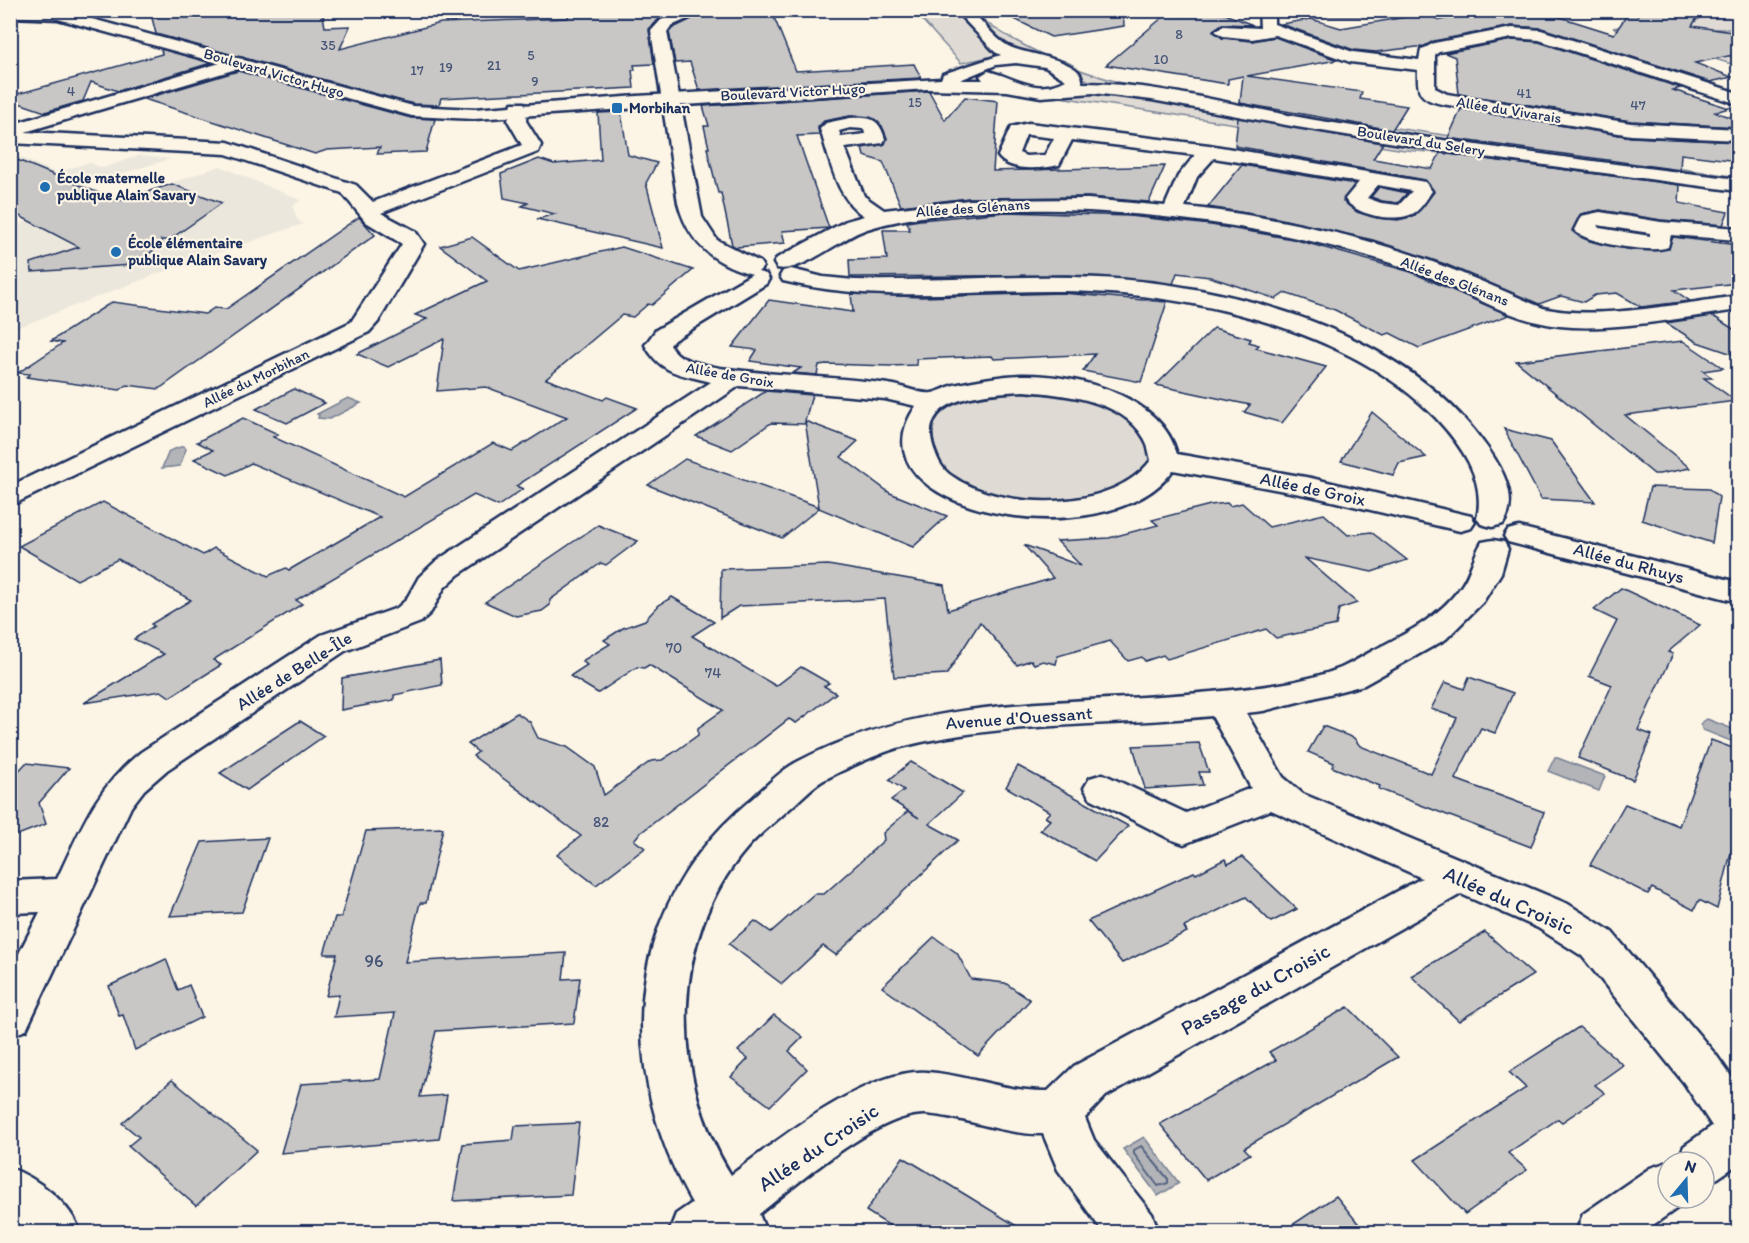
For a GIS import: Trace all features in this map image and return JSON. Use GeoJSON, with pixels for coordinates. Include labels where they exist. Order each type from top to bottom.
{"type":"FeatureCollection","features":[{"type":"Feature","properties":{"kind":"street","name":"Boulevard Victor Hugo"},"geometry":{"type":"LineString","coordinates":[[64,10],[137,31],[151,38]]}},
{"type":"Feature","properties":{"kind":"street"},"geometry":{"type":"LineString","coordinates":[[701,10],[664,24],[659,31],[665,100],[696,229],[712,248],[755,273],[776,281],[788,270]]}},
{"type":"Feature","properties":{"kind":"street"},"geometry":{"type":"LineString","coordinates":[[962,10],[994,58],[984,72],[1007,86]]}},
{"type":"Feature","properties":{"kind":"street"},"geometry":{"type":"LineString","coordinates":[[1267,10],[1266,26],[1350,57],[1427,66],[1427,53],[1434,48],[1512,33],[1533,34],[1554,38],[1738,99]]}},
{"type":"Feature","properties":{"kind":"street"},"geometry":{"type":"LineString","coordinates":[[1310,10],[1371,10]]}},
{"type":"Feature","properties":{"kind":"street","name":"Boulevard Victor Hugo"},"geometry":{"type":"LineString","coordinates":[[10,12],[53,13],[151,38],[398,108],[512,122],[665,100],[928,84],[1007,86],[1042,91],[1070,84],[1069,73],[1057,66],[1026,59],[994,58],[928,84]]}},
{"type":"Feature","properties":{"kind":"street"},"geometry":{"type":"LineString","coordinates":[[1223,31],[1252,34],[1274,30]]}},
{"type":"Feature","properties":{"kind":"street"},"geometry":{"type":"LineString","coordinates":[[10,130],[237,63]]}},
{"type":"Feature","properties":{"kind":"street","name":"Allée du Vivarais"},"geometry":{"type":"LineString","coordinates":[[1427,66],[1426,90],[1442,99],[1461,104],[1631,129],[1738,135]]}},
{"type":"Feature","properties":{"kind":"street","name":"Boulevard du Selery"},"geometry":{"type":"LineString","coordinates":[[1070,84],[1457,147],[1738,185]]}},
{"type":"Feature","properties":{"kind":"street"},"geometry":{"type":"LineString","coordinates":[[369,194],[403,198],[528,150],[532,146],[512,122]]}},
{"type":"Feature","properties":{"kind":"street"},"geometry":{"type":"LineString","coordinates":[[1066,133],[1209,151],[1373,178]]}},
{"type":"Feature","properties":{"kind":"street","name":"Allée du Morbihan"},"geometry":{"type":"LineString","coordinates":[[10,137],[228,148],[369,194],[378,222],[408,236],[413,244],[364,324],[10,497]]}},
{"type":"Feature","properties":{"kind":"street"},"geometry":{"type":"LineString","coordinates":[[834,143],[854,198],[860,205],[880,217]]}},
{"type":"Feature","properties":{"kind":"street"},"geometry":{"type":"LineString","coordinates":[[1173,211],[1188,176],[1209,151]]}},
{"type":"Feature","properties":{"kind":"street","name":"Allée des Glénans"},"geometry":{"type":"LineString","coordinates":[[788,270],[854,226],[880,217],[945,208],[1023,204],[1089,205],[1173,211],[1270,226],[1359,247],[1437,272],[1535,313],[1559,319],[1595,320],[1738,303]]}},
{"type":"Feature","properties":{"kind":"street"},"geometry":{"type":"LineString","coordinates":[[1661,228],[1738,234]]}},
{"type":"Feature","properties":{"kind":"street","name":"Avenue d'Ouessant"},"geometry":{"type":"LineString","coordinates":[[720,1226],[679,1122],[668,1084],[664,1001],[670,956],[687,908],[702,878],[744,825],[766,803],[816,770],[883,738],[961,719],[1224,705],[1266,699],[1322,686],[1363,672],[1418,644],[1455,614],[1471,595],[1490,563],[1501,534],[1495,496],[1487,471],[1469,441],[1445,413],[1386,367],[1339,342],[1293,324],[1222,303],[1148,290],[1063,284],[864,288],[823,284],[788,270]]}},
{"type":"Feature","properties":{"kind":"street","name":"Allée de Groix"},"geometry":{"type":"LineString","coordinates":[[755,273],[672,330],[657,345],[659,354],[671,364],[734,378],[797,386],[883,391],[934,403]]}},
{"type":"Feature","properties":{"kind":"street","name":"Allée de Belle-Île"},"geometry":{"type":"LineString","coordinates":[[10,1017],[115,800],[142,770],[333,643],[409,615],[420,604],[430,585],[447,568],[734,378]]}},
{"type":"Feature","properties":{"kind":"street"},"geometry":{"type":"LineString","coordinates":[[1042,384],[1085,391],[1117,403],[1140,418],[1162,445],[1165,460],[1155,474],[1124,496],[1087,507],[1045,511],[982,501],[962,494],[935,476],[919,453],[917,434],[926,411],[934,403],[954,394],[1000,385],[1042,384]]}},
{"type":"Feature","properties":{"kind":"street","name":"Allée de Groix"},"geometry":{"type":"LineString","coordinates":[[1165,460],[1311,487],[1460,522]]}},
{"type":"Feature","properties":{"kind":"street","name":"Allée du Rhuys"},"geometry":{"type":"LineString","coordinates":[[1460,522],[1459,530],[1464,538],[1477,545],[1501,534],[1738,592]]}},
{"type":"Feature","properties":{"kind":"street","name":"Allée du Croisic"},"geometry":{"type":"LineString","coordinates":[[1224,705],[1275,794],[1289,804],[1553,916],[1597,944],[1700,1069],[1738,1124]]}},
{"type":"Feature","properties":{"kind":"street"},"geometry":{"type":"LineString","coordinates":[[1103,788],[1184,829],[1275,794]]}},
{"type":"Feature","properties":{"kind":"street","name":"Passage du Croisic"},"geometry":{"type":"LineString","coordinates":[[1059,1112],[1090,1081],[1458,877]]}},
{"type":"Feature","properties":{"kind":"street"},"geometry":{"type":"LineString","coordinates":[[10,897],[69,894]]}},
{"type":"Feature","properties":{"kind":"street","name":"Allée du Croisic"},"geometry":{"type":"LineString","coordinates":[[720,1226],[782,1166],[861,1113],[905,1094],[923,1093],[1015,1112],[1059,1112]]}},
{"type":"Feature","properties":{"kind":"street"},"geometry":{"type":"LineString","coordinates":[[1059,1112],[1075,1154],[1134,1233]]}},
{"type":"Feature","properties":{"kind":"street"},"geometry":{"type":"LineString","coordinates":[[1716,1151],[1738,1136]]}},
{"type":"Feature","properties":{"kind":"street"},"geometry":{"type":"LineString","coordinates":[[10,1191],[56,1233]]}},
{"type":"Feature","properties":{"kind":"street"},"geometry":{"type":"LineString","coordinates":[[1600,1233],[1656,1193]]}},
{"type":"Feature","properties":{"kind":"shaded area"},"geometry":{"type":"Polygon","coordinates":[[[914,11],[955,12],[997,53],[994,56],[961,63],[914,11]]]}},
{"type":"Feature","properties":{"kind":"shaded area"},"geometry":{"type":"Polygon","coordinates":[[[970,11],[975,11],[996,29],[1048,57],[1088,73],[1170,95],[1338,122],[1340,120],[1738,177],[1738,181],[1495,149],[1334,124],[1092,83],[1080,76],[1009,50],[970,11]]]}},
{"type":"Feature","properties":{"kind":"shaded area"},"geometry":{"type":"Polygon","coordinates":[[[1706,11],[1738,11],[1738,29],[1715,29],[1698,34],[1724,55],[1738,58],[1738,66],[1613,28],[1639,23],[1691,24],[1704,16],[1706,11]]]}},
{"type":"Feature","properties":{"kind":"shaded area"},"geometry":{"type":"Polygon","coordinates":[[[1107,91],[1470,152],[1465,155],[1405,150],[1053,96],[1107,91]]]}},
{"type":"Feature","properties":{"kind":"shaded area","name":"École maternelle publique Alain Savary"},"geometry":{"type":"Polygon","coordinates":[[[10,153],[56,173],[89,162],[103,168],[140,155],[170,159],[29,202],[11,203],[10,153]]]}},
{"type":"Feature","properties":{"kind":"shaded area","name":"École élémentaire publique Alain Savary"},"geometry":{"type":"Polygon","coordinates":[[[220,166],[300,200],[293,207],[297,219],[303,224],[178,266],[11,330],[11,227],[28,221],[33,223],[105,198],[119,201],[220,166]]]}},
{"type":"Feature","properties":{"kind":"shaded area"},"geometry":{"type":"Polygon","coordinates":[[[1030,387],[1091,398],[1136,422],[1156,458],[1132,481],[1089,501],[1022,505],[953,482],[931,460],[933,413],[961,398],[1030,387]]]}},
{"type":"Feature","properties":{"kind":"water"},"geometry":{"type":"Polygon","coordinates":[[[348,398],[361,403],[330,419],[318,418],[317,414],[348,398]]]}},
{"type":"Feature","properties":{"kind":"water"},"geometry":{"type":"Polygon","coordinates":[[[183,446],[186,449],[180,466],[162,468],[169,451],[183,446]]]}},
{"type":"Feature","properties":{"kind":"water"},"geometry":{"type":"Polygon","coordinates":[[[1707,719],[1738,731],[1738,744],[1703,730],[1700,724],[1707,719]]]}},
{"type":"Feature","properties":{"kind":"water"},"geometry":{"type":"Polygon","coordinates":[[[1555,757],[1605,776],[1599,791],[1548,771],[1555,757]]]}},
{"type":"Feature","properties":{"kind":"water"},"geometry":{"type":"Polygon","coordinates":[[[1144,1137],[1179,1183],[1158,1196],[1123,1149],[1144,1137]]]}},
{"type":"Feature","properties":{"kind":"building"},"geometry":{"type":"Polygon","coordinates":[[[179,10],[322,10],[325,27],[350,26],[340,49],[441,23],[568,18],[569,10],[679,10],[660,18],[649,29],[654,64],[634,65],[635,70],[632,70],[634,88],[441,98],[439,105],[413,104],[156,34],[152,18],[179,10]]]}},
{"type":"Feature","properties":{"kind":"building"},"geometry":{"type":"Polygon","coordinates":[[[710,10],[771,10],[796,71],[914,64],[921,78],[699,90],[690,62],[675,63],[669,32],[710,10]]]}},
{"type":"Feature","properties":{"kind":"building"},"geometry":{"type":"Polygon","coordinates":[[[996,10],[1123,10],[1124,26],[1051,37],[996,10]]]}},
{"type":"Feature","properties":{"kind":"building"},"geometry":{"type":"Polygon","coordinates":[[[1497,10],[1544,12],[1614,34],[1627,15],[1638,15],[1640,10],[1698,10],[1697,13],[1700,13],[1692,26],[1738,33],[1738,54],[1695,63],[1732,77],[1710,82],[1541,28],[1512,26],[1434,41],[1425,46],[1376,52],[1354,50],[1281,24],[1311,19],[1341,28],[1424,14],[1440,20],[1497,10]]]}},
{"type":"Feature","properties":{"kind":"building"},"geometry":{"type":"Polygon","coordinates":[[[1169,12],[1180,16],[1203,12],[1222,13],[1253,25],[1222,24],[1213,30],[1222,38],[1252,41],[1275,37],[1337,60],[1247,76],[1362,92],[1360,99],[1407,106],[1392,130],[1240,103],[1243,76],[1228,79],[1228,84],[1106,65],[1169,12]]]}},
{"type":"Feature","properties":{"kind":"building"},"geometry":{"type":"Polygon","coordinates":[[[1512,40],[1539,42],[1681,88],[1673,90],[1729,108],[1715,112],[1738,120],[1738,127],[1631,121],[1459,94],[1455,57],[1445,53],[1512,40]]]}},
{"type":"Feature","properties":{"kind":"building"},"geometry":{"type":"Polygon","coordinates":[[[161,49],[211,63],[118,91],[91,82],[83,101],[45,112],[10,100],[10,96],[162,54],[161,49]]]}},
{"type":"Feature","properties":{"kind":"building"},"geometry":{"type":"Polygon","coordinates":[[[238,71],[411,118],[435,119],[426,152],[377,154],[380,147],[327,150],[315,154],[144,99],[238,71]]]}},
{"type":"Feature","properties":{"kind":"building"},"geometry":{"type":"Polygon","coordinates":[[[929,91],[945,120],[965,97],[998,101],[993,171],[1165,166],[1149,202],[1088,197],[969,198],[901,206],[883,162],[864,156],[862,148],[885,144],[887,138],[882,126],[869,117],[850,116],[824,121],[818,127],[819,135],[797,136],[829,228],[782,231],[785,243],[736,247],[732,245],[721,193],[718,193],[707,148],[709,148],[704,126],[709,126],[703,106],[929,91]]]}},
{"type":"Feature","properties":{"kind":"building"},"geometry":{"type":"Polygon","coordinates":[[[1461,109],[1631,137],[1738,142],[1738,161],[1681,154],[1680,170],[1448,138],[1461,109]]]}},
{"type":"Feature","properties":{"kind":"building"},"geometry":{"type":"Polygon","coordinates":[[[621,112],[628,155],[657,163],[646,183],[663,248],[537,219],[555,214],[522,206],[528,203],[504,198],[501,174],[539,159],[554,164],[601,160],[598,113],[621,112]]]}},
{"type":"Feature","properties":{"kind":"building"},"geometry":{"type":"Polygon","coordinates":[[[1238,118],[1383,143],[1373,159],[1432,169],[1440,153],[1680,185],[1679,203],[1728,212],[1723,225],[1661,220],[1600,210],[1581,214],[1572,231],[1590,241],[1634,250],[1668,249],[1673,237],[1738,245],[1738,283],[1674,290],[1690,301],[1641,307],[1617,293],[1595,295],[1584,302],[1561,296],[1539,304],[1445,264],[1373,240],[1277,218],[1208,207],[1242,165],[1355,184],[1343,201],[1357,212],[1377,218],[1398,220],[1415,215],[1434,192],[1425,180],[1235,146],[1238,118]]]}},
{"type":"Feature","properties":{"kind":"building"},"geometry":{"type":"Polygon","coordinates":[[[10,157],[118,201],[172,184],[222,203],[169,240],[161,240],[163,244],[132,265],[32,272],[31,263],[79,247],[10,211],[10,157]]]}},
{"type":"Feature","properties":{"kind":"building"},"geometry":{"type":"Polygon","coordinates":[[[1379,187],[1407,193],[1398,203],[1382,201],[1371,197],[1379,187]]]}},
{"type":"Feature","properties":{"kind":"building"},"geometry":{"type":"Polygon","coordinates":[[[1006,212],[1129,216],[1211,225],[1293,239],[1411,272],[1509,315],[1419,348],[1390,333],[1384,335],[1335,310],[1285,293],[1276,299],[1210,277],[1177,273],[1173,284],[1068,275],[850,277],[849,260],[887,259],[883,230],[910,230],[907,222],[920,220],[1006,212]]]}},
{"type":"Feature","properties":{"kind":"building"},"geometry":{"type":"Polygon","coordinates":[[[359,217],[375,235],[159,389],[127,385],[120,390],[26,377],[30,374],[18,373],[63,343],[51,341],[112,302],[205,314],[214,308],[226,309],[359,217]]]}},
{"type":"Feature","properties":{"kind":"building"},"geometry":{"type":"Polygon","coordinates":[[[472,237],[519,271],[622,247],[693,270],[652,305],[648,304],[633,317],[622,315],[546,379],[603,400],[607,397],[637,408],[516,486],[523,489],[498,506],[474,495],[296,600],[302,604],[213,660],[221,665],[170,697],[161,691],[84,703],[164,654],[134,639],[154,626],[151,624],[191,600],[118,559],[77,580],[19,546],[103,502],[203,555],[214,548],[268,576],[286,568],[289,570],[380,517],[251,463],[228,475],[194,459],[213,450],[197,442],[243,418],[278,434],[273,437],[404,497],[493,443],[512,451],[567,417],[486,387],[437,391],[444,339],[388,367],[357,354],[427,319],[415,315],[487,281],[440,246],[472,237]]]}},
{"type":"Feature","properties":{"kind":"building"},"geometry":{"type":"Polygon","coordinates":[[[1062,293],[1167,302],[1141,382],[1083,371],[1095,354],[994,359],[992,356],[916,359],[917,365],[826,364],[819,365],[817,375],[793,373],[801,368],[750,361],[757,350],[732,347],[769,300],[853,312],[851,294],[922,297],[1062,293]]]}},
{"type":"Feature","properties":{"kind":"building"},"geometry":{"type":"Polygon","coordinates":[[[1713,316],[1738,332],[1738,356],[1697,342],[1666,323],[1713,316]]]}},
{"type":"Feature","properties":{"kind":"building"},"geometry":{"type":"Polygon","coordinates":[[[1214,328],[1251,339],[1249,342],[1259,345],[1256,348],[1326,367],[1282,423],[1244,412],[1250,405],[1156,385],[1214,328]]]}},
{"type":"Feature","properties":{"kind":"building"},"geometry":{"type":"Polygon","coordinates":[[[1683,341],[1723,368],[1703,371],[1712,378],[1704,378],[1736,401],[1625,415],[1690,468],[1659,474],[1654,474],[1516,361],[1683,341]]]}},
{"type":"Feature","properties":{"kind":"building"},"geometry":{"type":"Polygon","coordinates":[[[294,389],[325,403],[287,423],[256,409],[294,389]]]}},
{"type":"Feature","properties":{"kind":"building"},"geometry":{"type":"Polygon","coordinates":[[[766,391],[812,395],[805,424],[771,423],[732,450],[696,436],[766,391]]]}},
{"type":"Feature","properties":{"kind":"building"},"geometry":{"type":"Polygon","coordinates":[[[1372,412],[1426,457],[1399,463],[1393,475],[1341,461],[1372,412]]]}},
{"type":"Feature","properties":{"kind":"building"},"geometry":{"type":"Polygon","coordinates":[[[805,421],[858,441],[841,457],[890,493],[947,516],[913,547],[819,508],[782,538],[648,485],[685,459],[819,507],[805,421]]]}},
{"type":"Feature","properties":{"kind":"building"},"geometry":{"type":"Polygon","coordinates":[[[1504,429],[1551,441],[1595,502],[1541,499],[1504,429]]]}},
{"type":"Feature","properties":{"kind":"building"},"geometry":{"type":"Polygon","coordinates":[[[1650,487],[1709,489],[1719,497],[1712,543],[1642,520],[1650,487]]]}},
{"type":"Feature","properties":{"kind":"building"},"geometry":{"type":"Polygon","coordinates":[[[1227,503],[1230,506],[1242,503],[1269,527],[1324,514],[1348,535],[1371,532],[1407,560],[1372,572],[1305,558],[1357,603],[1339,609],[1336,625],[1276,638],[1266,629],[1167,659],[1163,655],[1145,661],[1142,657],[1128,661],[1110,641],[1058,656],[1056,664],[1043,661],[1034,664],[1031,660],[1017,665],[980,622],[947,674],[894,677],[885,599],[739,606],[720,618],[721,569],[828,565],[944,585],[948,610],[1053,578],[1024,545],[1081,566],[1057,541],[1109,538],[1158,525],[1152,520],[1210,505],[1227,503]]]}},
{"type":"Feature","properties":{"kind":"building"},"geometry":{"type":"Polygon","coordinates":[[[598,525],[638,541],[606,565],[601,563],[550,600],[550,605],[542,611],[516,616],[485,602],[598,525]]]}},
{"type":"Feature","properties":{"kind":"building"},"geometry":{"type":"Polygon","coordinates":[[[1621,588],[1700,625],[1668,652],[1673,654],[1638,730],[1652,735],[1633,780],[1578,758],[1612,685],[1589,676],[1617,621],[1594,610],[1621,588]]]}},
{"type":"Feature","properties":{"kind":"building"},"geometry":{"type":"Polygon","coordinates":[[[672,597],[714,622],[692,636],[776,686],[801,667],[829,683],[824,686],[836,693],[796,723],[789,719],[639,834],[634,840],[645,848],[596,885],[557,855],[581,836],[473,756],[478,752],[468,744],[517,713],[530,722],[538,738],[567,747],[595,767],[604,795],[651,761],[662,760],[698,735],[698,728],[723,710],[649,665],[644,668],[637,667],[598,693],[570,676],[587,665],[582,661],[610,644],[604,640],[623,628],[645,620],[659,605],[672,597]]]}},
{"type":"Feature","properties":{"kind":"building"},"geometry":{"type":"Polygon","coordinates":[[[440,660],[442,685],[394,695],[394,700],[341,710],[342,678],[440,660]]]}},
{"type":"Feature","properties":{"kind":"building"},"geometry":{"type":"Polygon","coordinates":[[[1469,677],[1513,693],[1495,733],[1481,728],[1455,779],[1544,812],[1531,847],[1379,789],[1380,786],[1332,767],[1334,763],[1308,752],[1323,726],[1354,738],[1360,746],[1431,774],[1457,718],[1431,709],[1445,682],[1464,689],[1469,677]]]}},
{"type":"Feature","properties":{"kind":"building"},"geometry":{"type":"Polygon","coordinates":[[[300,721],[324,736],[247,790],[220,773],[300,721]]]}},
{"type":"Feature","properties":{"kind":"building"},"geometry":{"type":"Polygon","coordinates":[[[1711,740],[1738,750],[1738,843],[1734,841],[1717,909],[1699,900],[1694,910],[1652,888],[1648,894],[1590,865],[1625,804],[1679,826],[1711,740]]]}},
{"type":"Feature","properties":{"kind":"building"},"geometry":{"type":"Polygon","coordinates":[[[1199,743],[1209,772],[1199,772],[1203,785],[1145,789],[1133,746],[1199,743]]]}},
{"type":"Feature","properties":{"kind":"building"},"geometry":{"type":"Polygon","coordinates":[[[911,762],[963,793],[929,824],[958,840],[836,955],[823,946],[782,984],[729,944],[755,921],[771,932],[814,894],[824,894],[884,840],[883,833],[908,811],[919,818],[891,800],[904,790],[889,780],[911,762]]]}},
{"type":"Feature","properties":{"kind":"building"},"geometry":{"type":"Polygon","coordinates":[[[26,763],[69,768],[39,803],[46,824],[10,838],[10,780],[26,763]]]}},
{"type":"Feature","properties":{"kind":"building"},"geometry":{"type":"Polygon","coordinates":[[[1018,766],[1128,826],[1095,861],[1040,830],[1050,820],[1045,817],[1050,812],[1006,787],[1018,766]]]}},
{"type":"Feature","properties":{"kind":"building"},"geometry":{"type":"Polygon","coordinates":[[[443,828],[426,903],[420,903],[405,962],[566,953],[563,979],[580,978],[574,1023],[436,1031],[420,1097],[447,1095],[439,1139],[281,1153],[301,1084],[380,1079],[395,1013],[334,1017],[339,995],[326,996],[337,954],[324,954],[335,917],[341,917],[366,831],[443,828]]]}},
{"type":"Feature","properties":{"kind":"building"},"geometry":{"type":"Polygon","coordinates":[[[268,838],[242,912],[170,916],[202,842],[268,838]]]}},
{"type":"Feature","properties":{"kind":"building"},"geometry":{"type":"Polygon","coordinates":[[[1242,857],[1297,909],[1271,922],[1246,897],[1184,927],[1187,932],[1122,963],[1088,921],[1225,859],[1228,864],[1242,857]]]}},
{"type":"Feature","properties":{"kind":"building"},"geometry":{"type":"Polygon","coordinates":[[[1485,932],[1533,975],[1459,1021],[1411,976],[1485,932]]]}},
{"type":"Feature","properties":{"kind":"building"},"geometry":{"type":"Polygon","coordinates":[[[934,937],[957,953],[971,979],[1005,983],[1030,1000],[978,1056],[882,987],[934,937]]]}},
{"type":"Feature","properties":{"kind":"building"},"geometry":{"type":"Polygon","coordinates":[[[166,959],[178,990],[189,985],[202,1017],[135,1050],[123,1015],[119,1016],[109,986],[166,959]]]}},
{"type":"Feature","properties":{"kind":"building"},"geometry":{"type":"Polygon","coordinates":[[[1348,1007],[1398,1057],[1244,1148],[1250,1154],[1206,1180],[1160,1124],[1276,1060],[1269,1052],[1348,1007]]]}},
{"type":"Feature","properties":{"kind":"building"},"geometry":{"type":"Polygon","coordinates":[[[774,1015],[803,1037],[789,1051],[807,1069],[770,1106],[731,1077],[748,1059],[738,1051],[774,1015]]]}},
{"type":"Feature","properties":{"kind":"building"},"geometry":{"type":"Polygon","coordinates":[[[1579,1027],[1623,1065],[1595,1085],[1605,1093],[1562,1122],[1558,1119],[1508,1153],[1527,1170],[1465,1214],[1415,1160],[1526,1088],[1509,1072],[1579,1027]]]}},
{"type":"Feature","properties":{"kind":"building"},"geometry":{"type":"Polygon","coordinates":[[[172,1080],[257,1150],[196,1206],[128,1146],[139,1137],[122,1123],[172,1080]]]}},
{"type":"Feature","properties":{"kind":"building"},"geometry":{"type":"Polygon","coordinates":[[[579,1123],[571,1195],[453,1201],[463,1144],[513,1140],[515,1126],[579,1123]]]}},
{"type":"Feature","properties":{"kind":"building"},"geometry":{"type":"Polygon","coordinates":[[[903,1157],[1028,1233],[901,1233],[866,1211],[903,1157]]]}},
{"type":"Feature","properties":{"kind":"building"},"geometry":{"type":"Polygon","coordinates":[[[1336,1196],[1366,1233],[1280,1233],[1336,1196]]]}},
{"type":"Feature","properties":{"kind":"place","name":"Morbihan"},"geometry":{"type":"Point","coordinates":[617,108]}},
{"type":"Feature","properties":{"kind":"place","name":"École maternelle publique Alain Savary"},"geometry":{"type":"Point","coordinates":[45,187]}},
{"type":"Feature","properties":{"kind":"place","name":"École élémentaire publique Alain Savary"},"geometry":{"type":"Point","coordinates":[116,252]}}]}
